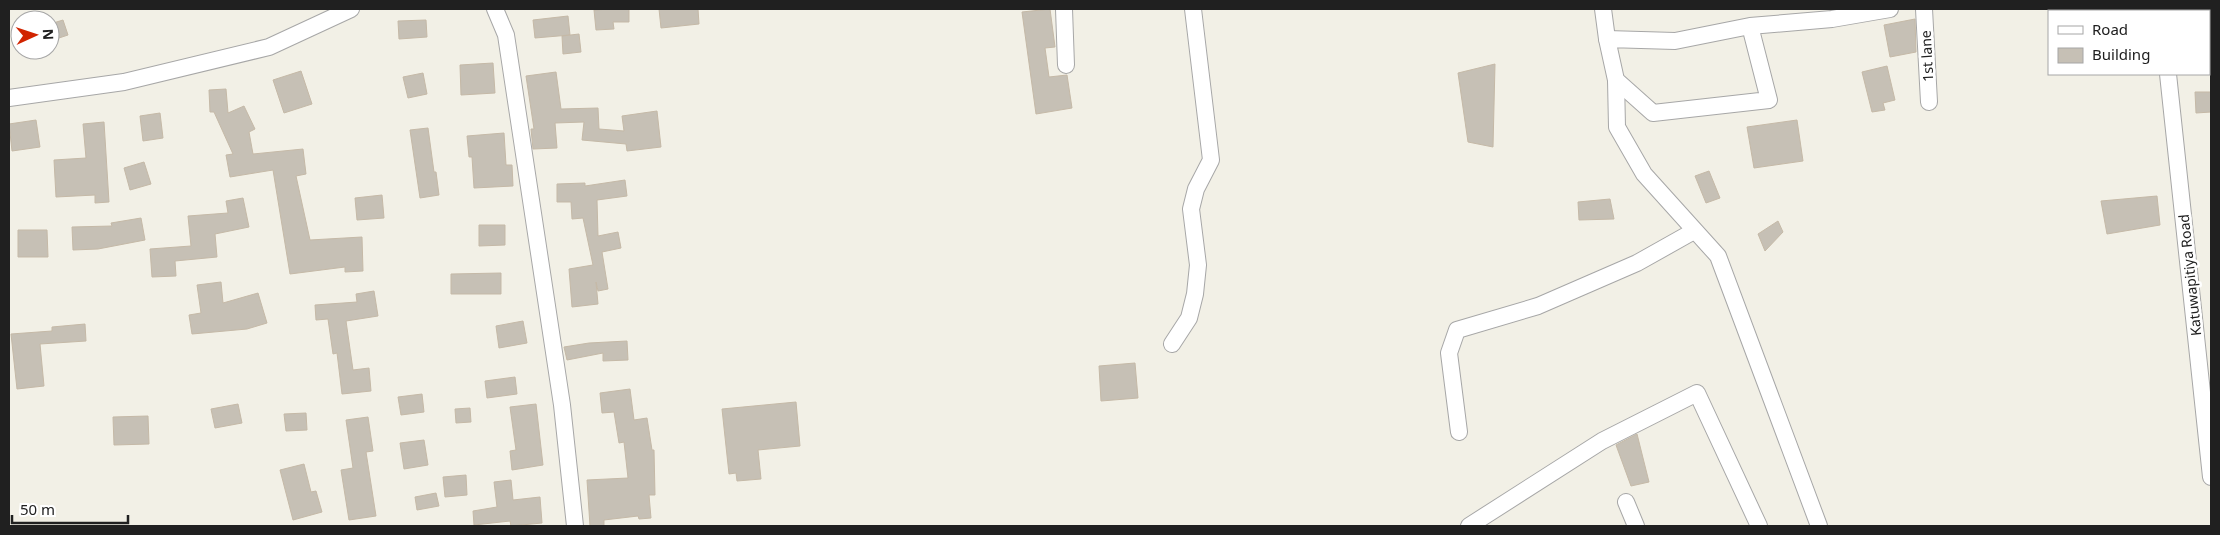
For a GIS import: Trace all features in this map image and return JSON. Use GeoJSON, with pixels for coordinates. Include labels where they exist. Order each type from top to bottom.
{"type":"FeatureCollection","features":[{"type":"Feature","properties":{"kind":"street"},"geometry":{"type":"LineString","coordinates":[[9,98],[124,82],[269,46],[351,9]]}},
{"type":"Feature","properties":{"kind":"street"},"geometry":{"type":"LineString","coordinates":[[495,9],[506,35],[562,405],[576,526]]}},
{"type":"Feature","properties":{"kind":"street"},"geometry":{"type":"LineString","coordinates":[[1064,9],[1066,65]]}},
{"type":"Feature","properties":{"kind":"street"},"geometry":{"type":"LineString","coordinates":[[1172,344],[1189,318],[1195,294],[1198,265],[1191,209],[1196,189],[1211,160],[1192,9]]}},
{"type":"Feature","properties":{"kind":"street"},"geometry":{"type":"LineString","coordinates":[[1603,9],[1616,80],[1617,127],[1644,174],[1718,256],[1819,526]]}},
{"type":"Feature","properties":{"kind":"street"},"geometry":{"type":"LineString","coordinates":[[1607,39],[1675,41],[1750,26],[1832,19],[1890,9]]}},
{"type":"Feature","properties":{"kind":"street","name":"1st lane"},"geometry":{"type":"LineString","coordinates":[[1924,9],[1929,102]]}},
{"type":"Feature","properties":{"kind":"street"},"geometry":{"type":"LineString","coordinates":[[1616,80],[1653,113],[1769,100],[1750,26]]}},
{"type":"Feature","properties":{"kind":"street","name":"Katuwapitiya Road"},"geometry":{"type":"LineString","coordinates":[[2168,75],[2211,477]]}},
{"type":"Feature","properties":{"kind":"street"},"geometry":{"type":"LineString","coordinates":[[1460,432],[1449,353],[1457,330],[1538,306],[1637,263],[1694,231]]}},
{"type":"Feature","properties":{"kind":"street"},"geometry":{"type":"LineString","coordinates":[[1469,526],[1602,441],[1697,392],[1760,526]]}},
{"type":"Feature","properties":{"kind":"street"},"geometry":{"type":"LineString","coordinates":[[1626,502],[1636,526]]}},
{"type":"Feature","properties":{"kind":"building"},"geometry":{"type":"Polygon","coordinates":[[[629,9],[629,22],[613,22],[614,29],[596,30],[594,10],[629,9]]]}},
{"type":"Feature","properties":{"kind":"building"},"geometry":{"type":"Polygon","coordinates":[[[659,9],[698,9],[699,24],[661,28],[659,9]]]}},
{"type":"Feature","properties":{"kind":"building"},"geometry":{"type":"Polygon","coordinates":[[[1050,9],[1055,47],[1045,48],[1049,77],[1067,75],[1072,108],[1036,114],[1022,12],[1050,9]]]}},
{"type":"Feature","properties":{"kind":"building"},"geometry":{"type":"Polygon","coordinates":[[[568,16],[570,35],[535,38],[533,20],[568,16]]]}},
{"type":"Feature","properties":{"kind":"building"},"geometry":{"type":"Polygon","coordinates":[[[1915,19],[1916,52],[1890,57],[1884,25],[1915,19]]]}},
{"type":"Feature","properties":{"kind":"building"},"geometry":{"type":"Polygon","coordinates":[[[63,20],[68,35],[60,38],[60,21],[63,20]]]}},
{"type":"Feature","properties":{"kind":"building"},"geometry":{"type":"Polygon","coordinates":[[[426,20],[427,37],[399,39],[398,21],[426,20]]]}},
{"type":"Feature","properties":{"kind":"building"},"geometry":{"type":"Polygon","coordinates":[[[579,34],[581,52],[563,54],[562,36],[579,34]]]}},
{"type":"Feature","properties":{"kind":"building"},"geometry":{"type":"Polygon","coordinates":[[[493,63],[495,93],[461,95],[460,65],[493,63]]]}},
{"type":"Feature","properties":{"kind":"building"},"geometry":{"type":"Polygon","coordinates":[[[1495,64],[1493,147],[1468,142],[1458,73],[1495,64]]]}},
{"type":"Feature","properties":{"kind":"building"},"geometry":{"type":"Polygon","coordinates":[[[1887,66],[1895,100],[1883,103],[1885,110],[1872,112],[1862,72],[1887,66]]]}},
{"type":"Feature","properties":{"kind":"building"},"geometry":{"type":"Polygon","coordinates":[[[301,71],[312,104],[284,113],[273,80],[301,71]]]}},
{"type":"Feature","properties":{"kind":"building"},"geometry":{"type":"Polygon","coordinates":[[[556,72],[561,109],[598,108],[599,129],[624,131],[622,116],[657,111],[661,147],[627,151],[626,144],[582,140],[584,122],[555,123],[557,148],[533,149],[531,129],[534,129],[526,76],[556,72]]]}},
{"type":"Feature","properties":{"kind":"building"},"geometry":{"type":"Polygon","coordinates":[[[423,73],[427,94],[408,98],[403,77],[423,73]]]}},
{"type":"Feature","properties":{"kind":"building"},"geometry":{"type":"Polygon","coordinates":[[[226,89],[228,113],[244,106],[255,129],[249,132],[253,154],[303,149],[306,174],[296,176],[310,240],[362,237],[363,271],[345,272],[345,267],[290,274],[273,170],[230,177],[226,155],[233,154],[214,112],[210,112],[209,90],[226,89]]]}},
{"type":"Feature","properties":{"kind":"building"},"geometry":{"type":"Polygon","coordinates":[[[2195,92],[2211,92],[2211,112],[2196,113],[2195,92]]]}},
{"type":"Feature","properties":{"kind":"building"},"geometry":{"type":"Polygon","coordinates":[[[160,113],[163,138],[143,141],[140,116],[160,113]]]}},
{"type":"Feature","properties":{"kind":"building"},"geometry":{"type":"Polygon","coordinates":[[[36,120],[40,147],[12,151],[9,124],[36,120]]]}},
{"type":"Feature","properties":{"kind":"building"},"geometry":{"type":"Polygon","coordinates":[[[1797,120],[1803,161],[1754,168],[1747,127],[1797,120]]]}},
{"type":"Feature","properties":{"kind":"building"},"geometry":{"type":"Polygon","coordinates":[[[104,122],[109,202],[95,203],[95,195],[56,197],[54,160],[86,158],[83,124],[104,122]]]}},
{"type":"Feature","properties":{"kind":"building"},"geometry":{"type":"Polygon","coordinates":[[[428,128],[439,195],[420,198],[410,130],[428,128]]]}},
{"type":"Feature","properties":{"kind":"building"},"geometry":{"type":"Polygon","coordinates":[[[504,133],[506,165],[512,165],[513,186],[474,188],[472,157],[469,157],[467,136],[504,133]]]}},
{"type":"Feature","properties":{"kind":"building"},"geometry":{"type":"Polygon","coordinates":[[[144,162],[151,184],[130,190],[124,168],[144,162]]]}},
{"type":"Feature","properties":{"kind":"building"},"geometry":{"type":"Polygon","coordinates":[[[1709,171],[1720,198],[1706,203],[1695,176],[1709,171]]]}},
{"type":"Feature","properties":{"kind":"building"},"geometry":{"type":"Polygon","coordinates":[[[625,180],[627,196],[597,200],[598,236],[618,232],[621,248],[602,252],[608,289],[598,291],[596,282],[598,304],[572,307],[569,269],[593,265],[583,218],[572,219],[571,202],[557,202],[557,184],[585,183],[585,186],[625,180]]]}},
{"type":"Feature","properties":{"kind":"building"},"geometry":{"type":"Polygon","coordinates":[[[382,195],[384,218],[357,220],[355,198],[382,195]]]}},
{"type":"Feature","properties":{"kind":"building"},"geometry":{"type":"Polygon","coordinates":[[[2157,196],[2160,225],[2107,234],[2101,201],[2157,196]]]}},
{"type":"Feature","properties":{"kind":"building"},"geometry":{"type":"Polygon","coordinates":[[[243,198],[249,227],[215,234],[217,257],[175,261],[176,276],[152,277],[150,249],[191,246],[188,216],[228,213],[226,201],[243,198]]]}},
{"type":"Feature","properties":{"kind":"building"},"geometry":{"type":"Polygon","coordinates":[[[1610,199],[1614,219],[1579,220],[1578,202],[1610,199]]]}},
{"type":"Feature","properties":{"kind":"building"},"geometry":{"type":"Polygon","coordinates":[[[141,218],[145,240],[98,249],[73,250],[72,227],[112,226],[111,223],[141,218]]]}},
{"type":"Feature","properties":{"kind":"building"},"geometry":{"type":"Polygon","coordinates":[[[1778,221],[1783,232],[1765,251],[1758,234],[1778,221]]]}},
{"type":"Feature","properties":{"kind":"building"},"geometry":{"type":"Polygon","coordinates":[[[479,225],[505,225],[505,245],[479,246],[479,225]]]}},
{"type":"Feature","properties":{"kind":"building"},"geometry":{"type":"Polygon","coordinates":[[[18,230],[47,230],[48,257],[18,257],[18,230]]]}},
{"type":"Feature","properties":{"kind":"building"},"geometry":{"type":"Polygon","coordinates":[[[501,273],[501,294],[451,294],[451,274],[501,273]]]}},
{"type":"Feature","properties":{"kind":"building"},"geometry":{"type":"Polygon","coordinates":[[[221,282],[223,303],[258,293],[267,323],[247,329],[192,334],[189,315],[201,313],[197,285],[221,282]]]}},
{"type":"Feature","properties":{"kind":"building"},"geometry":{"type":"Polygon","coordinates":[[[374,291],[378,316],[346,321],[353,370],[369,368],[371,391],[342,394],[337,353],[333,354],[328,319],[316,320],[315,305],[357,302],[356,294],[374,291]]]}},
{"type":"Feature","properties":{"kind":"building"},"geometry":{"type":"Polygon","coordinates":[[[523,321],[527,343],[499,348],[496,326],[523,321]]]}},
{"type":"Feature","properties":{"kind":"building"},"geometry":{"type":"Polygon","coordinates":[[[85,324],[86,341],[40,344],[44,386],[17,389],[11,334],[52,331],[52,327],[85,324]]]}},
{"type":"Feature","properties":{"kind":"building"},"geometry":{"type":"Polygon","coordinates":[[[627,341],[628,360],[603,361],[603,353],[567,360],[564,347],[589,343],[627,341]]]}},
{"type":"Feature","properties":{"kind":"building"},"geometry":{"type":"Polygon","coordinates":[[[1135,363],[1138,398],[1101,401],[1099,366],[1135,363]]]}},
{"type":"Feature","properties":{"kind":"building"},"geometry":{"type":"Polygon","coordinates":[[[515,377],[517,394],[487,398],[485,381],[515,377]]]}},
{"type":"Feature","properties":{"kind":"building"},"geometry":{"type":"Polygon","coordinates":[[[630,389],[634,420],[647,418],[652,450],[654,450],[655,495],[649,495],[651,518],[639,519],[638,516],[604,520],[604,526],[590,526],[587,480],[628,478],[624,442],[619,443],[614,412],[602,413],[600,393],[630,389]]]}},
{"type":"Feature","properties":{"kind":"building"},"geometry":{"type":"Polygon","coordinates":[[[422,394],[424,412],[401,415],[398,397],[422,394]]]}},
{"type":"Feature","properties":{"kind":"building"},"geometry":{"type":"Polygon","coordinates":[[[796,402],[800,446],[758,450],[761,479],[737,481],[736,473],[729,474],[722,409],[796,402]]]}},
{"type":"Feature","properties":{"kind":"building"},"geometry":{"type":"Polygon","coordinates":[[[238,404],[242,423],[215,428],[211,409],[238,404]]]}},
{"type":"Feature","properties":{"kind":"building"},"geometry":{"type":"Polygon","coordinates":[[[536,404],[543,465],[512,470],[510,451],[516,450],[510,407],[536,404]]]}},
{"type":"Feature","properties":{"kind":"building"},"geometry":{"type":"Polygon","coordinates":[[[470,408],[471,422],[456,423],[455,409],[470,408]]]}},
{"type":"Feature","properties":{"kind":"building"},"geometry":{"type":"Polygon","coordinates":[[[306,413],[307,430],[286,431],[284,414],[306,413]]]}},
{"type":"Feature","properties":{"kind":"building"},"geometry":{"type":"Polygon","coordinates":[[[148,416],[149,444],[114,445],[113,417],[148,416]]]}},
{"type":"Feature","properties":{"kind":"building"},"geometry":{"type":"Polygon","coordinates":[[[368,417],[373,451],[366,452],[376,516],[349,520],[341,470],[353,468],[346,420],[368,417]]]}},
{"type":"Feature","properties":{"kind":"building"},"geometry":{"type":"Polygon","coordinates":[[[1637,434],[1649,482],[1631,486],[1616,445],[1637,434]]]}},
{"type":"Feature","properties":{"kind":"building"},"geometry":{"type":"Polygon","coordinates":[[[424,440],[428,465],[404,469],[400,443],[424,440]]]}},
{"type":"Feature","properties":{"kind":"building"},"geometry":{"type":"Polygon","coordinates":[[[304,464],[311,492],[316,491],[322,512],[293,520],[280,470],[304,464]]]}},
{"type":"Feature","properties":{"kind":"building"},"geometry":{"type":"Polygon","coordinates":[[[466,475],[467,495],[445,497],[443,477],[466,475]]]}},
{"type":"Feature","properties":{"kind":"building"},"geometry":{"type":"Polygon","coordinates":[[[511,480],[513,500],[540,497],[542,523],[511,526],[510,521],[474,525],[473,511],[497,507],[494,482],[511,480]]]}},
{"type":"Feature","properties":{"kind":"building"},"geometry":{"type":"Polygon","coordinates":[[[436,493],[439,506],[417,510],[415,497],[436,493]]]}}]}
